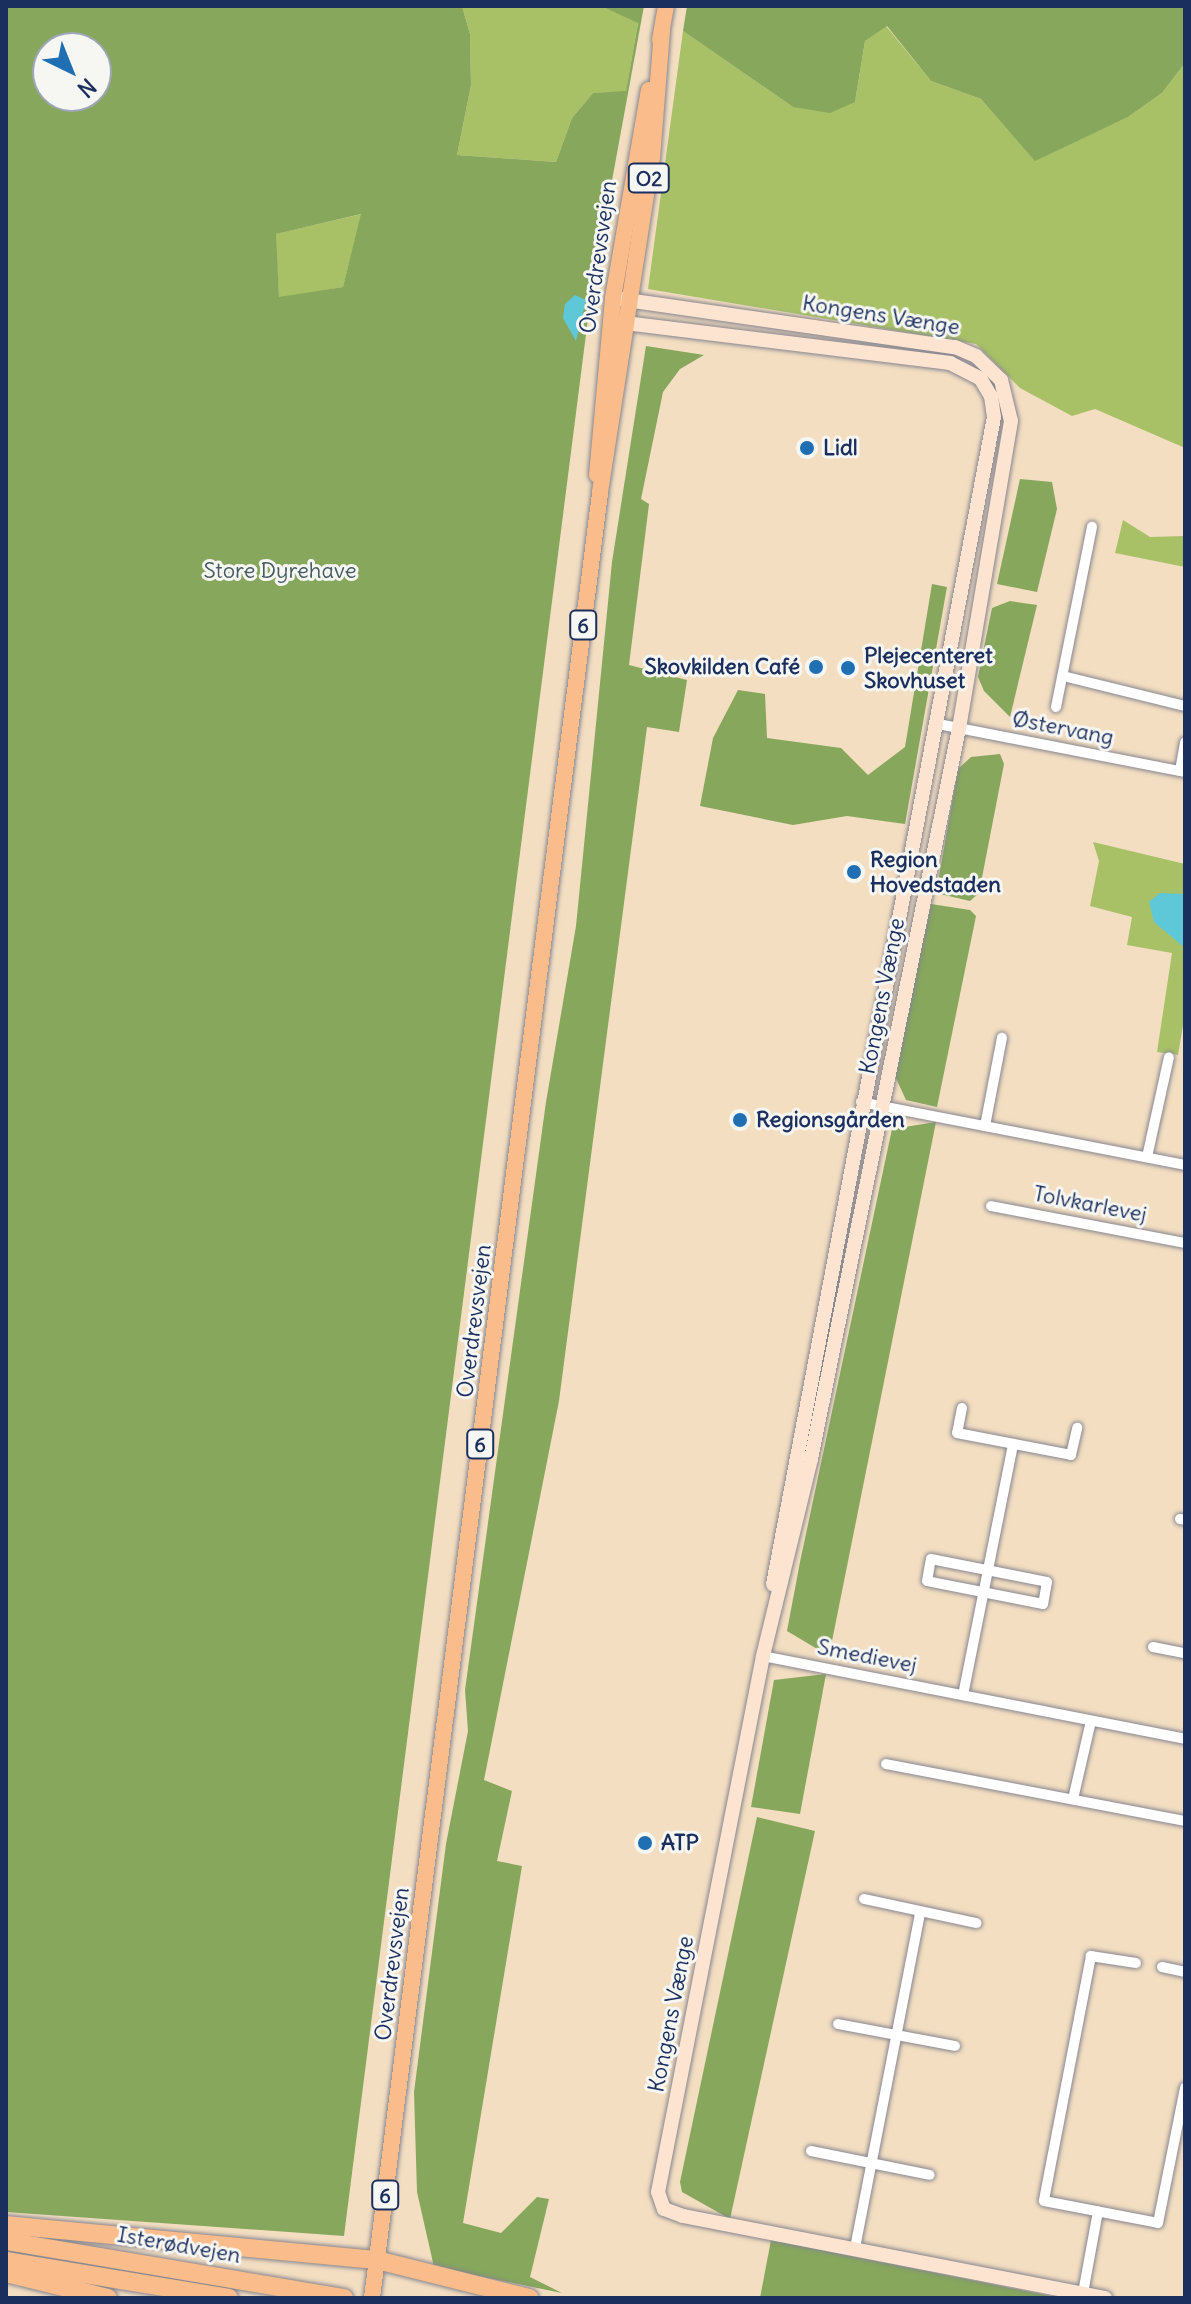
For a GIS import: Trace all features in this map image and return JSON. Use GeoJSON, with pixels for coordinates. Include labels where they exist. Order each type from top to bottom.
{"type":"FeatureCollection","features":[{"type":"Feature","properties":{"kind":"highway"},"geometry":{"type":"LineString","coordinates":[[6,2225],[377,2265],[529,2298]]}},
{"type":"Feature","properties":{"kind":"highway","name":"Isterødvejen"},"geometry":{"type":"LineString","coordinates":[[6,2241],[344,2298]]}},
{"type":"Feature","properties":{"kind":"highway","name":"Isterødvejen"},"geometry":{"type":"LineString","coordinates":[[6,2261],[229,2298]]}},
{"type":"Feature","properties":{"kind":"highway"},"geometry":{"type":"LineString","coordinates":[[6,2273],[108,2298]]}},
{"type":"Feature","properties":{"kind":"main road","name":"Overdrevsvejen"},"geometry":{"type":"LineString","coordinates":[[372,2298],[600,492],[633,301],[666,6]]}},
{"type":"Feature","properties":{"kind":"main road","name":"Overdrevsvejen"},"geometry":{"type":"LineString","coordinates":[[600,492],[601,397],[613,298],[635,156],[662,31]]}},
{"type":"Feature","properties":{"kind":"street","name":"Kongens Vænge"},"geometry":{"type":"LineString","coordinates":[[613,298],[955,347],[976,356],[1001,380],[1010,410],[1007,458],[959,728],[811,1459],[767,1636],[658,2192],[664,2209],[683,2216],[1105,2298]]}},
{"type":"Feature","properties":{"kind":"street","name":"Kongens Vænge"},"geometry":{"type":"LineString","coordinates":[[610,321],[950,363],[980,378],[991,396],[994,417],[938,724],[861,1102],[781,1530],[767,1636]]}},
{"type":"Feature","properties":{"kind":"street","name":"Østervang"},"geometry":{"type":"LineString","coordinates":[[1056,707],[1092,527]]}},
{"type":"Feature","properties":{"kind":"street"},"geometry":{"type":"LineString","coordinates":[[1063,676],[1185,706]]}},
{"type":"Feature","properties":{"kind":"street","name":"Østervang"},"geometry":{"type":"LineString","coordinates":[[938,724],[1182,772],[1185,742]]}},
{"type":"Feature","properties":{"kind":"street"},"geometry":{"type":"LineString","coordinates":[[985,1126],[1002,1038]]}},
{"type":"Feature","properties":{"kind":"street"},"geometry":{"type":"LineString","coordinates":[[1147,1157],[1169,1057]]}},
{"type":"Feature","properties":{"kind":"street"},"geometry":{"type":"LineString","coordinates":[[861,1102],[1185,1165]]}},
{"type":"Feature","properties":{"kind":"street","name":"Tolvkarlevej"},"geometry":{"type":"LineString","coordinates":[[991,1206],[1184,1242],[1185,1228]]}},
{"type":"Feature","properties":{"kind":"street"},"geometry":{"type":"LineString","coordinates":[[962,1408],[957,1433],[1071,1455],[1077,1428]]}},
{"type":"Feature","properties":{"kind":"street"},"geometry":{"type":"LineString","coordinates":[[963,1695],[1013,1444]]}},
{"type":"Feature","properties":{"kind":"street"},"geometry":{"type":"LineString","coordinates":[[931,1559],[988,1570],[1047,1582],[1043,1604],[927,1581],[931,1559]]}},
{"type":"Feature","properties":{"kind":"street"},"geometry":{"type":"LineString","coordinates":[[1153,1647],[1185,1653]]}},
{"type":"Feature","properties":{"kind":"street","name":"Smedievej"},"geometry":{"type":"LineString","coordinates":[[763,1656],[1185,1739]]}},
{"type":"Feature","properties":{"kind":"street"},"geometry":{"type":"LineString","coordinates":[[1073,1799],[1091,1721]]}},
{"type":"Feature","properties":{"kind":"street"},"geometry":{"type":"LineString","coordinates":[[886,1764],[1185,1821]]}},
{"type":"Feature","properties":{"kind":"street"},"geometry":{"type":"LineString","coordinates":[[864,1899],[920,1914],[976,1923]]}},
{"type":"Feature","properties":{"kind":"street"},"geometry":{"type":"LineString","coordinates":[[855,2248],[920,1914]]}},
{"type":"Feature","properties":{"kind":"street"},"geometry":{"type":"LineString","coordinates":[[1136,1963],[1091,1956],[1044,2201],[1158,2223],[1185,2088]]}},
{"type":"Feature","properties":{"kind":"street"},"geometry":{"type":"LineString","coordinates":[[1162,1967],[1185,1972]]}},
{"type":"Feature","properties":{"kind":"street"},"geometry":{"type":"LineString","coordinates":[[838,2024],[955,2046]]}},
{"type":"Feature","properties":{"kind":"street"},"geometry":{"type":"LineString","coordinates":[[811,2151],[930,2175]]}},
{"type":"Feature","properties":{"kind":"street"},"geometry":{"type":"LineString","coordinates":[[1083,2293],[1098,2211]]}},
{"type":"Feature","properties":{"kind":"green space","name":"Store Dyrehave"},"geometry":{"type":"Polygon","coordinates":[[[6,6],[462,6],[470,34],[471,85],[457,155],[556,162],[572,118],[593,93],[626,91],[638,23],[601,6],[644,6],[591,295],[344,2236],[6,2212],[6,6]],[[361,214],[276,234],[279,297],[343,287],[361,214]]]}},
{"type":"Feature","properties":{"kind":"green space"},"geometry":{"type":"Polygon","coordinates":[[[462,6],[601,6],[638,22],[626,92],[593,93],[572,118],[556,162],[457,155],[471,85],[470,34],[462,6]]]}},
{"type":"Feature","properties":{"kind":"green space"},"geometry":{"type":"Polygon","coordinates":[[[687,6],[1185,6],[1185,63],[1162,93],[1128,117],[1035,161],[981,99],[931,81],[887,26],[865,41],[855,102],[830,113],[793,107],[683,31],[687,6]]]}},
{"type":"Feature","properties":{"kind":"green space"},"geometry":{"type":"Polygon","coordinates":[[[886,26],[931,81],[981,99],[1035,160],[1128,117],[1162,93],[1185,63],[1185,448],[1095,409],[1072,416],[1020,388],[976,344],[648,289],[683,31],[793,107],[855,102],[865,41],[886,26]]]}},
{"type":"Feature","properties":{"kind":"green space"},"geometry":{"type":"Polygon","coordinates":[[[362,214],[343,287],[279,298],[275,234],[362,214]]]}},
{"type":"Feature","properties":{"kind":"green space"},"geometry":{"type":"Polygon","coordinates":[[[646,346],[704,355],[680,369],[663,392],[641,499],[649,504],[629,665],[687,680],[679,732],[647,727],[559,1401],[484,1780],[512,1791],[497,1861],[522,1866],[463,2223],[501,2233],[537,2197],[549,2199],[530,2277],[562,2293],[434,2267],[417,2192],[414,2092],[446,1844],[468,1731],[465,1690],[546,1102],[576,926],[612,562],[646,346]]]}},
{"type":"Feature","properties":{"kind":"green space"},"geometry":{"type":"Polygon","coordinates":[[[1020,479],[1052,482],[1057,509],[1037,592],[997,584],[1020,479]]]}},
{"type":"Feature","properties":{"kind":"green space"},"geometry":{"type":"Polygon","coordinates":[[[1123,520],[1150,537],[1185,536],[1185,567],[1115,553],[1123,520]]]}},
{"type":"Feature","properties":{"kind":"green space"},"geometry":{"type":"Polygon","coordinates":[[[932,584],[947,587],[905,824],[847,816],[793,825],[700,806],[713,738],[738,690],[765,694],[767,738],[841,748],[868,775],[905,747],[932,584]]]}},
{"type":"Feature","properties":{"kind":"green space"},"geometry":{"type":"Polygon","coordinates":[[[1010,601],[1037,605],[1010,717],[984,691],[978,677],[992,608],[1010,601]]]}},
{"type":"Feature","properties":{"kind":"green space"},"geometry":{"type":"Polygon","coordinates":[[[1000,754],[1004,764],[979,893],[970,901],[936,893],[958,769],[971,757],[1000,754]]]}},
{"type":"Feature","properties":{"kind":"green space"},"geometry":{"type":"Polygon","coordinates":[[[1093,842],[1185,864],[1185,1014],[1178,1055],[1157,1052],[1172,953],[1127,945],[1132,917],[1090,906],[1099,861],[1093,842]]]}},
{"type":"Feature","properties":{"kind":"green space"},"geometry":{"type":"Polygon","coordinates":[[[931,904],[970,910],[976,916],[937,1107],[906,1100],[894,1074],[931,904]]]}},
{"type":"Feature","properties":{"kind":"green space"},"geometry":{"type":"Polygon","coordinates":[[[936,1122],[829,1656],[787,1631],[800,1562],[892,1129],[936,1122]]]}},
{"type":"Feature","properties":{"kind":"green space"},"geometry":{"type":"Polygon","coordinates":[[[826,1674],[800,1814],[751,1807],[774,1680],[826,1674]]]}},
{"type":"Feature","properties":{"kind":"green space"},"geometry":{"type":"Polygon","coordinates":[[[757,1817],[815,1831],[730,2219],[682,2192],[680,2182],[757,1817]]]}},
{"type":"Feature","properties":{"kind":"green space"},"geometry":{"type":"Polygon","coordinates":[[[771,2240],[1061,2298],[760,2298],[771,2240]]]}},
{"type":"Feature","properties":{"kind":"water"},"geometry":{"type":"Polygon","coordinates":[[[575,295],[586,300],[576,341],[563,318],[565,304],[575,295]]]}},
{"type":"Feature","properties":{"kind":"water"},"geometry":{"type":"Polygon","coordinates":[[[1160,893],[1185,894],[1185,948],[1154,922],[1149,902],[1160,893]]]}},
{"type":"Feature","properties":{"kind":"place","name":"Lidl"},"geometry":{"type":"Point","coordinates":[807,448]}},
{"type":"Feature","properties":{"kind":"place","name":"Skovkilden Café"},"geometry":{"type":"Point","coordinates":[816,667]}},
{"type":"Feature","properties":{"kind":"place","name":"Plejecenteret Skovhuset"},"geometry":{"type":"Point","coordinates":[848,668]}},
{"type":"Feature","properties":{"kind":"place","name":"Region Hovedstaden"},"geometry":{"type":"Point","coordinates":[854,872]}},
{"type":"Feature","properties":{"kind":"place","name":"Regionsgården"},"geometry":{"type":"Point","coordinates":[740,1120]}},
{"type":"Feature","properties":{"kind":"place","name":"ATP"},"geometry":{"type":"Point","coordinates":[645,1843]}}]}
